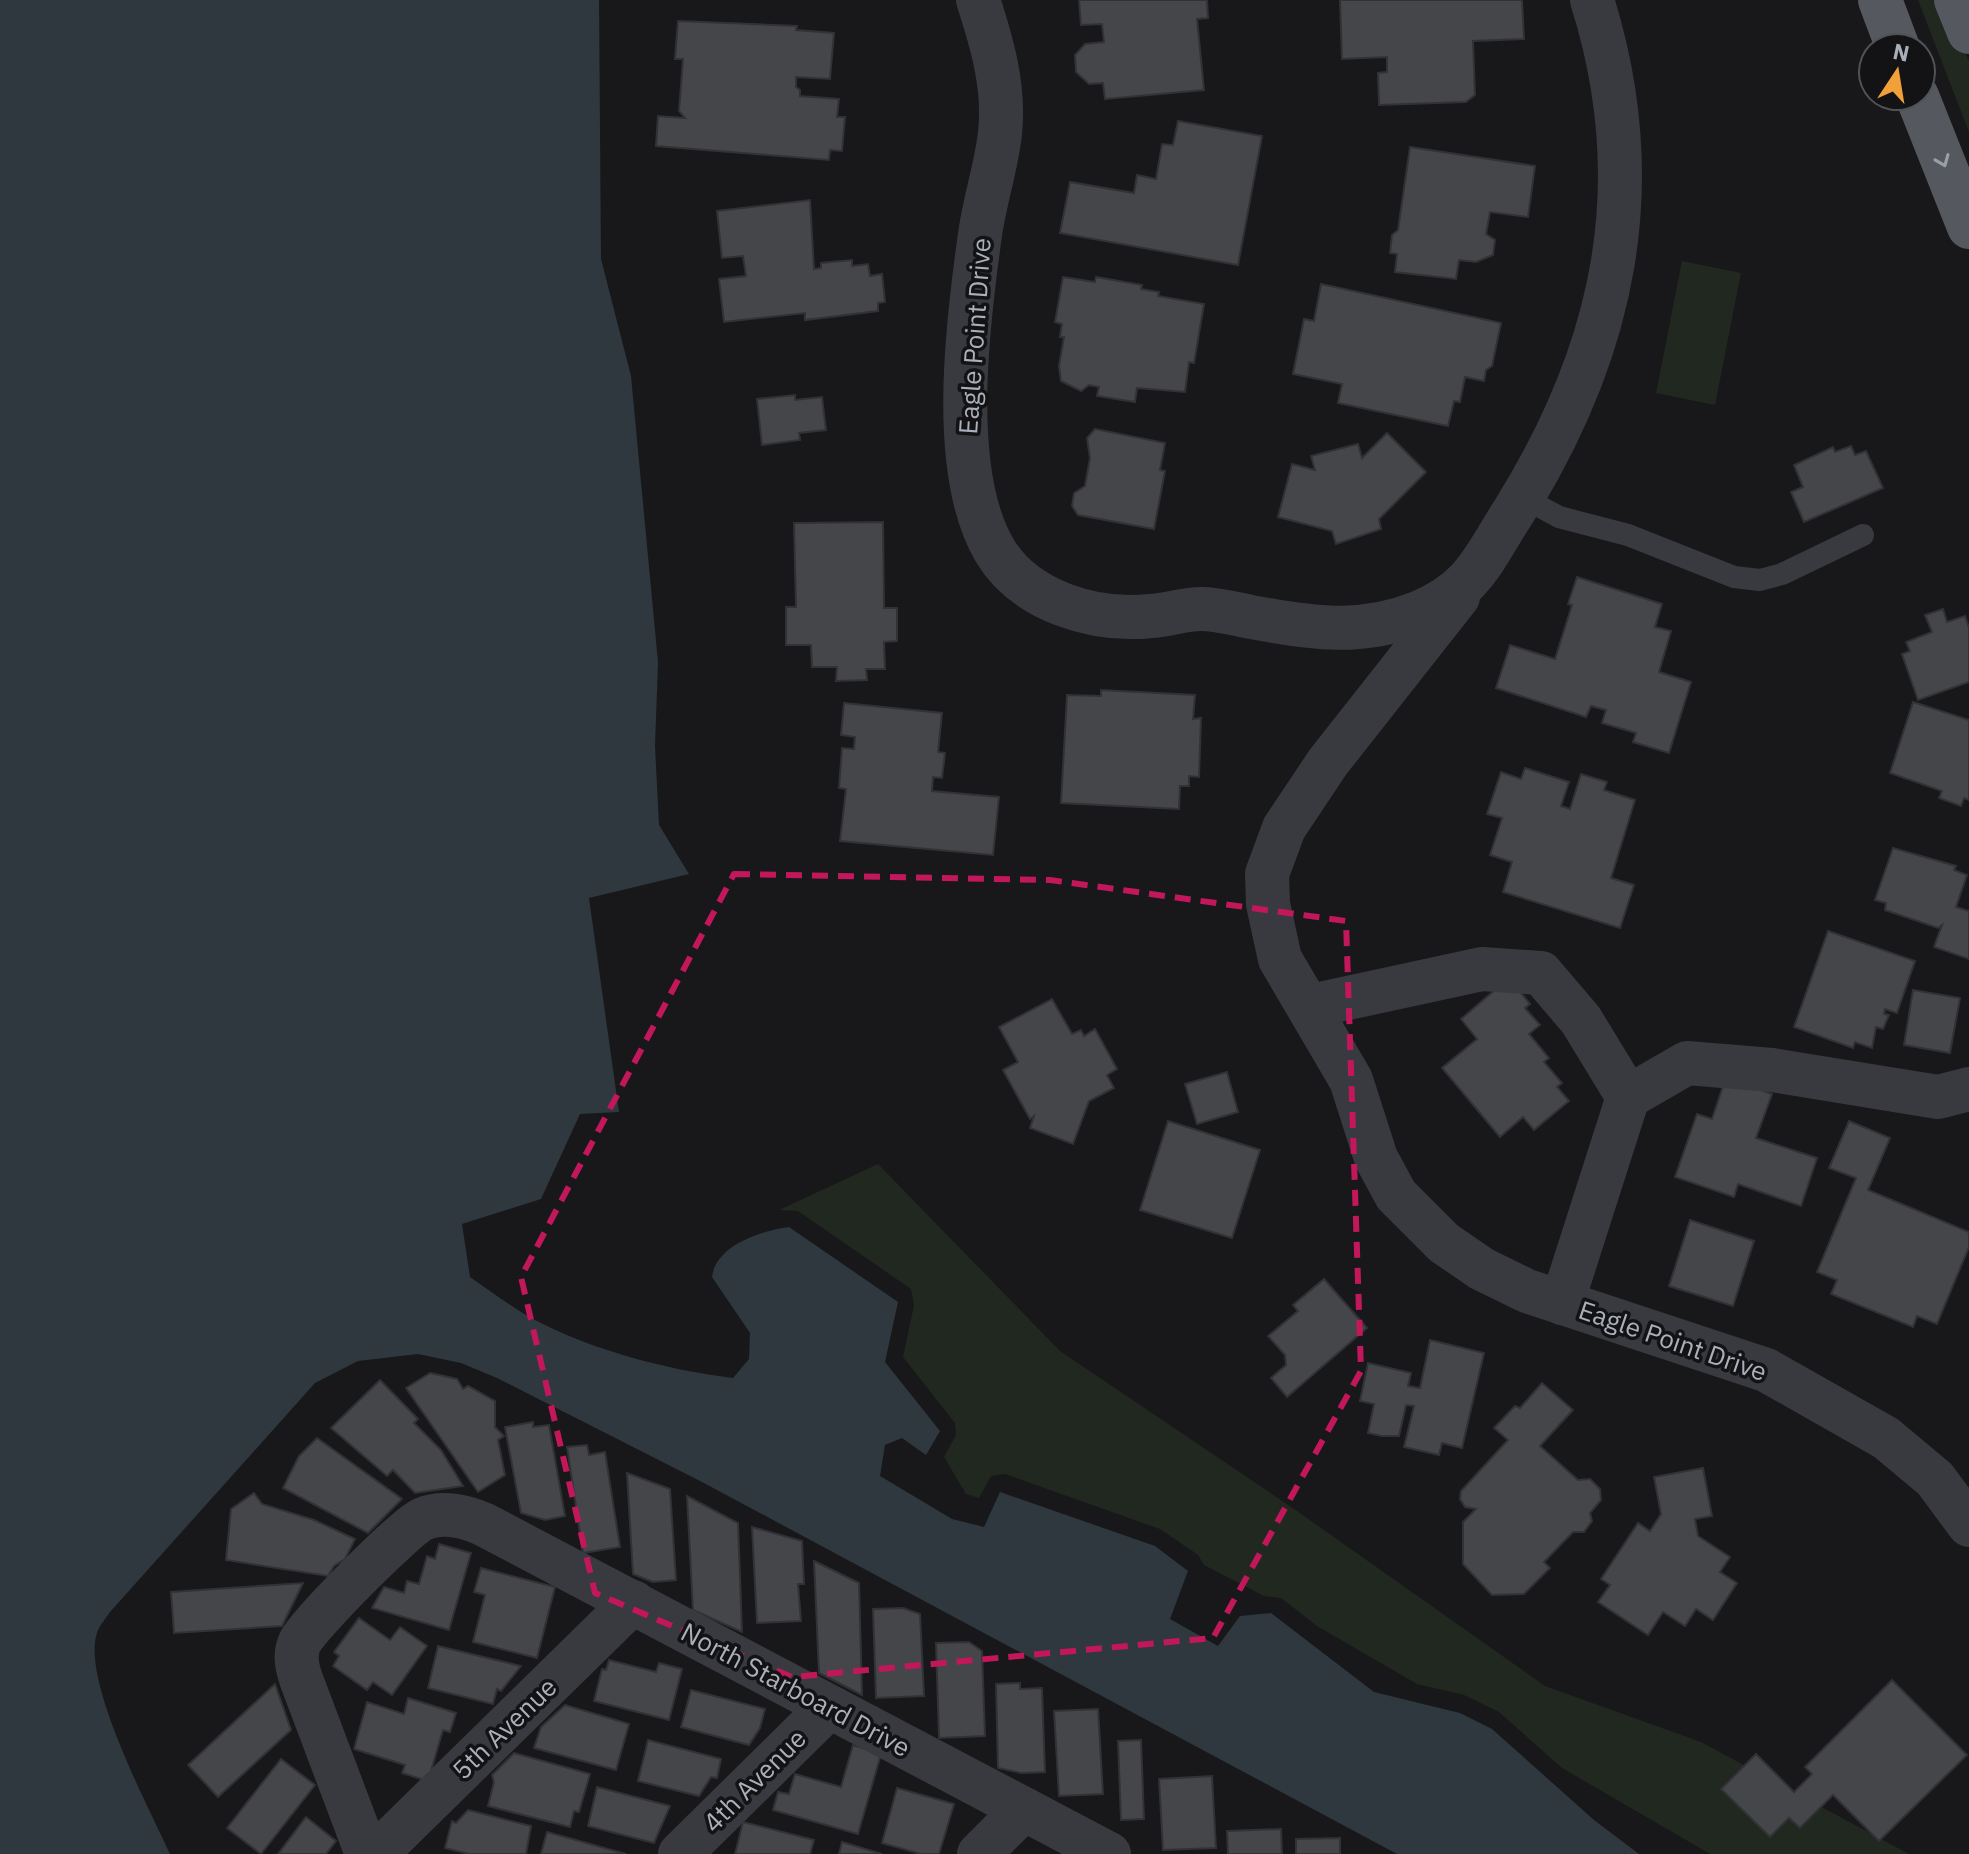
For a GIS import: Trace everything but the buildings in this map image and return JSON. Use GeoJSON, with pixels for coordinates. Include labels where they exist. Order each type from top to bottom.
{"type":"FeatureCollection","features":[{"type":"Feature","properties":{"kind":"main road"},"geometry":{"type":"LineString","coordinates":[[1880,0],[1892,32]]}},
{"type":"Feature","properties":{"kind":"main road"},"geometry":{"type":"LineString","coordinates":[[1956,0],[1969,32]]}},
{"type":"Feature","properties":{"kind":"main road"},"geometry":{"type":"LineString","coordinates":[[1923,112],[1969,227]]}},
{"type":"Feature","properties":{"kind":"street","name":"Eagle Point Drive"},"geometry":{"type":"LineString","coordinates":[[978,0],[998,72],[1000,132],[979,241],[966,394],[966,461],[979,517],[1009,572],[1029,589],[1051,599],[1105,615],[1150,617],[1207,608],[1319,630],[1377,626],[1419,612],[1466,587]]}},
{"type":"Feature","properties":{"kind":"street","name":"Eagle Point Drive"},"geometry":{"type":"LineString","coordinates":[[1592,0],[1606,46],[1620,129],[1621,202],[1613,262],[1596,338],[1562,424],[1522,497],[1466,587],[1328,762],[1284,828],[1269,860],[1268,904],[1280,959],[1311,1006],[1351,1080],[1376,1158],[1405,1206],[1444,1243],[1482,1269],[1562,1303],[1766,1370],[1906,1452],[1935,1479],[1969,1525]]}},
{"type":"Feature","properties":{"kind":"street"},"geometry":{"type":"LineString","coordinates":[[1311,1006],[1482,969],[1541,973],[1581,1020],[1628,1097],[1687,1063],[1772,1070],[1938,1097],[1969,1089]]}},
{"type":"Feature","properties":{"kind":"street","name":"Eagle Point Drive"},"geometry":{"type":"LineString","coordinates":[[1562,1303],[1628,1097]]}},
{"type":"Feature","properties":{"kind":"street","name":"North Starboard Drive"},"geometry":{"type":"LineString","coordinates":[[367,1854],[301,1679],[296,1654],[300,1642],[416,1523],[451,1515],[483,1524],[1109,1854]]}},
{"type":"Feature","properties":{"kind":"street","name":"5th Avenue"},"geometry":{"type":"LineString","coordinates":[[376,1854],[633,1602]]}},
{"type":"Feature","properties":{"kind":"street","name":"4th Avenue"},"geometry":{"type":"LineString","coordinates":[[680,1854],[829,1707]]}},
{"type":"Feature","properties":{"kind":"street"},"geometry":{"type":"LineString","coordinates":[[979,1854],[1024,1809]]}},
{"type":"Feature","properties":{"kind":"lane"},"geometry":{"type":"LineString","coordinates":[[1522,497],[1559,517],[1628,535],[1734,577],[1760,580],[1782,574],[1863,535]]}},
{"type":"Feature","properties":{"kind":"highlighted area"},"geometry":{"type":"Polygon","coordinates":[[[734,874],[1050,880],[1346,921],[1361,1371],[1213,1638],[792,1677],[595,1593],[521,1277],[734,874]]]}},
{"type":"Feature","properties":{"kind":"shaded area"},"geometry":{"type":"Polygon","coordinates":[[[0,0],[599,0],[601,259],[631,376],[658,662],[655,746],[659,825],[689,874],[589,898],[619,1112],[580,1114],[541,1199],[462,1224],[470,1277],[511,1306],[559,1332],[658,1364],[733,1378],[749,1359],[750,1333],[712,1277],[715,1266],[731,1248],[753,1236],[789,1227],[898,1302],[885,1362],[940,1431],[926,1455],[902,1438],[885,1445],[880,1476],[952,1519],[984,1527],[1000,1492],[1155,1546],[1188,1571],[1170,1619],[1218,1646],[1240,1616],[1271,1613],[1374,1692],[1460,1713],[1492,1729],[1594,1820],[1639,1854],[1397,1854],[702,1482],[497,1378],[461,1363],[418,1354],[358,1361],[315,1383],[99,1628],[95,1654],[108,1711],[133,1776],[170,1854],[0,1854],[0,0]]]}},
{"type":"Feature","properties":{"kind":"shaded area"},"geometry":{"type":"Polygon","coordinates":[[[1918,0],[1941,0],[1969,61],[1969,132],[1937,49],[1937,32],[1930,32],[1918,0]]]}},
{"type":"Feature","properties":{"kind":"shaded area"},"geometry":{"type":"Polygon","coordinates":[[[1682,261],[1741,273],[1715,405],[1656,393],[1682,261]]]}},
{"type":"Feature","properties":{"kind":"shaded area"},"geometry":{"type":"Polygon","coordinates":[[[878,1164],[1060,1351],[1297,1511],[1545,1686],[1701,1742],[1909,1854],[1710,1854],[1562,1768],[1499,1712],[1464,1695],[1417,1684],[1317,1626],[1281,1598],[1264,1596],[1204,1565],[1198,1555],[1160,1529],[1005,1474],[991,1476],[979,1498],[966,1494],[944,1457],[956,1435],[955,1423],[903,1357],[914,1305],[911,1289],[798,1211],[779,1210],[878,1164]]]}}]}
